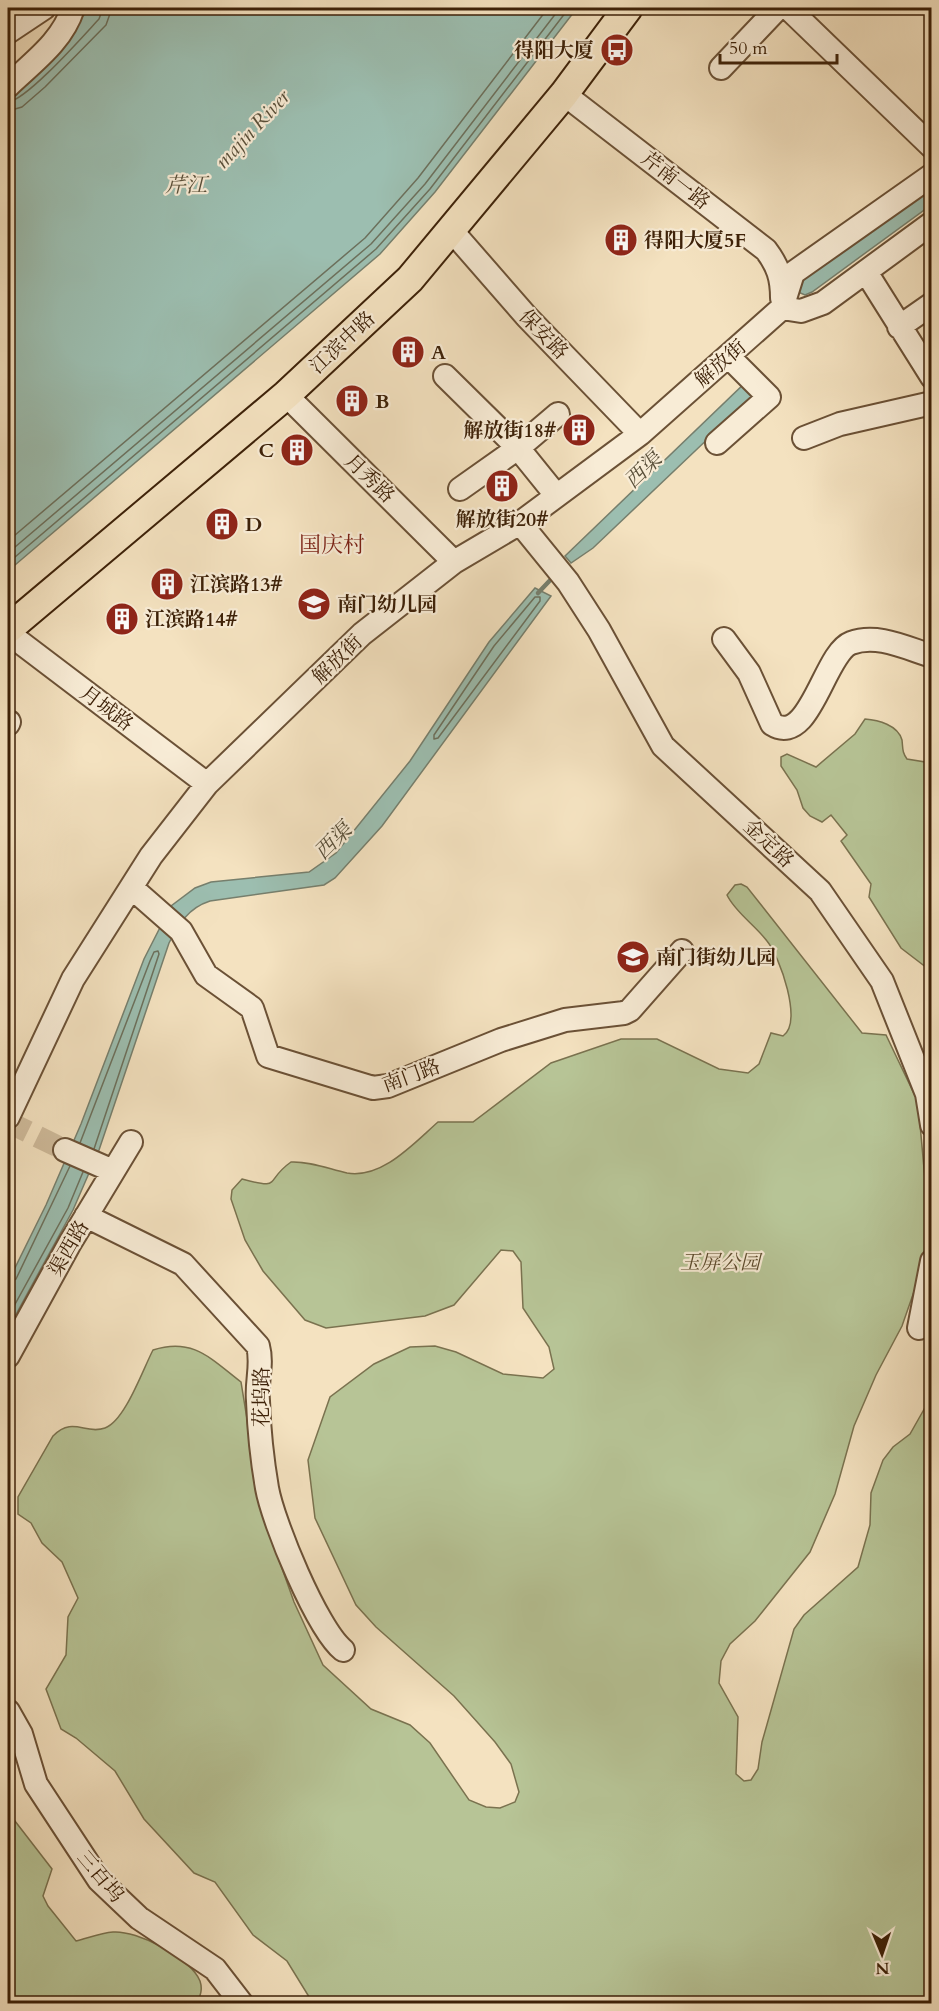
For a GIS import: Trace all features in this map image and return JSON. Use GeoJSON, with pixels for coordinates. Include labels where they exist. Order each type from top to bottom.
{"type":"FeatureCollection","features":[{"type":"Feature","properties":{"kind":"main road","name":"江滨中路"},"geometry":{"type":"LineString","coordinates":[[8,631],[286,395],[410,279],[564,94],[628,8]]}},
{"type":"Feature","properties":{"kind":"street"},"geometry":{"type":"LineString","coordinates":[[16,20],[44,8]]}},
{"type":"Feature","properties":{"kind":"street"},"geometry":{"type":"LineString","coordinates":[[8,86],[56,41],[65,29],[73,8]]}},
{"type":"Feature","properties":{"kind":"street"},"geometry":{"type":"LineString","coordinates":[[721,68],[778,8]]}},
{"type":"Feature","properties":{"kind":"street"},"geometry":{"type":"LineString","coordinates":[[799,11],[932,147]]}},
{"type":"Feature","properties":{"kind":"street","name":"芹南一路"},"geometry":{"type":"LineString","coordinates":[[564,94],[766,250],[777,265],[782,281],[782,308]]}},
{"type":"Feature","properties":{"kind":"street"},"geometry":{"type":"LineString","coordinates":[[932,175],[793,273],[782,308],[801,311],[813,307],[866,272],[932,223]]}},
{"type":"Feature","properties":{"kind":"street","name":"保安路"},"geometry":{"type":"LineString","coordinates":[[452,231],[527,317],[640,434]]}},
{"type":"Feature","properties":{"kind":"street"},"geometry":{"type":"LineString","coordinates":[[866,272],[932,377]]}},
{"type":"Feature","properties":{"kind":"street"},"geometry":{"type":"LineString","coordinates":[[899,327],[932,304]]}},
{"type":"Feature","properties":{"kind":"street","name":"解放街"},"geometry":{"type":"LineString","coordinates":[[8,1117],[73,980],[151,856],[207,784],[362,634],[453,562],[520,523],[640,434],[782,308]]}},
{"type":"Feature","properties":{"kind":"street"},"geometry":{"type":"LineString","coordinates":[[717,443],[769,397],[728,356]]}},
{"type":"Feature","properties":{"kind":"street"},"geometry":{"type":"LineString","coordinates":[[445,376],[518,448],[556,495]]}},
{"type":"Feature","properties":{"kind":"street","name":"月秀路"},"geometry":{"type":"LineString","coordinates":[[286,395],[453,562]]}},
{"type":"Feature","properties":{"kind":"street"},"geometry":{"type":"LineString","coordinates":[[804,438],[840,424],[932,403]]}},
{"type":"Feature","properties":{"kind":"street"},"geometry":{"type":"LineString","coordinates":[[460,489],[518,448],[558,414]]}},
{"type":"Feature","properties":{"kind":"street","name":"金定路"},"geometry":{"type":"LineString","coordinates":[[520,523],[568,582],[599,630],[663,746],[820,891],[882,981],[927,1094],[932,1125]]}},
{"type":"Feature","properties":{"kind":"street","name":"月城路"},"geometry":{"type":"LineString","coordinates":[[8,631],[207,784]]}},
{"type":"Feature","properties":{"kind":"street"},"geometry":{"type":"LineString","coordinates":[[724,639],[749,673],[772,723],[786,728],[799,721],[813,704],[835,656],[849,644],[881,640],[932,656]]}},
{"type":"Feature","properties":{"kind":"street","name":"南门路"},"geometry":{"type":"LineString","coordinates":[[132,888],[181,931],[207,975],[252,1008],[268,1056],[373,1088],[388,1086],[501,1040],[565,1020],[624,1013],[630,1010],[682,951]]}},
{"type":"Feature","properties":{"kind":"street","name":"渠西路"},"geometry":{"type":"LineString","coordinates":[[8,1356],[86,1216],[105,1167],[131,1142]]}},
{"type":"Feature","properties":{"kind":"street"},"geometry":{"type":"LineString","coordinates":[[65,1150],[105,1167]]}},
{"type":"Feature","properties":{"kind":"street","name":"花坞路"},"geometry":{"type":"LineString","coordinates":[[86,1216],[183,1264],[258,1346],[262,1360],[257,1398],[268,1490],[306,1589],[325,1628],[343,1650]]}},
{"type":"Feature","properties":{"kind":"street"},"geometry":{"type":"LineString","coordinates":[[919,1328],[932,1261]]}},
{"type":"Feature","properties":{"kind":"street","name":"三百坞"},"geometry":{"type":"LineString","coordinates":[[8,1711],[21,1734],[36,1784],[99,1880],[140,1918],[215,1969],[242,2004]]}},
{"type":"Feature","properties":{"kind":"green space"},"geometry":{"type":"Polygon","coordinates":[[[865,719],[892,727],[900,735],[903,752],[907,759],[931,763],[931,971],[901,948],[869,897],[871,884],[841,841],[847,835],[831,815],[822,822],[810,816],[803,808],[797,790],[781,766],[781,757],[787,754],[816,767],[855,734],[865,719]]]}},
{"type":"Feature","properties":{"kind":"green space","name":"玉屏公园"},"geometry":{"type":"Polygon","coordinates":[[[741,884],[747,887],[862,1033],[886,1035],[918,1102],[927,1202],[924,1263],[902,1326],[876,1375],[854,1426],[835,1494],[810,1552],[755,1621],[730,1644],[721,1661],[719,1683],[738,1717],[736,1774],[744,1781],[751,1780],[758,1769],[762,1742],[794,1629],[804,1615],[858,1567],[870,1525],[871,1493],[883,1460],[893,1447],[910,1434],[931,1397],[931,2003],[323,2004],[311,2000],[287,1961],[253,1935],[215,1882],[194,1873],[144,1819],[115,1771],[76,1738],[61,1729],[46,1689],[66,1655],[68,1617],[78,1598],[62,1562],[42,1543],[31,1523],[18,1514],[18,1497],[53,1436],[60,1430],[73,1427],[98,1430],[105,1428],[120,1416],[153,1350],[179,1346],[191,1348],[211,1358],[241,1382],[262,1512],[294,1602],[323,1665],[371,1709],[410,1725],[430,1743],[469,1800],[486,1807],[500,1808],[515,1802],[519,1792],[511,1764],[495,1742],[454,1696],[376,1627],[356,1605],[315,1518],[308,1460],[330,1397],[374,1364],[410,1347],[435,1346],[456,1352],[503,1374],[543,1378],[554,1369],[549,1347],[523,1308],[521,1262],[513,1251],[501,1250],[454,1305],[425,1316],[326,1328],[305,1320],[263,1271],[245,1240],[231,1199],[232,1190],[242,1179],[263,1184],[272,1182],[291,1162],[312,1164],[347,1173],[372,1171],[396,1158],[438,1122],[473,1122],[551,1063],[621,1039],[657,1039],[719,1069],[748,1073],[759,1064],[771,1033],[783,1036],[789,1029],[791,1018],[783,974],[772,949],[727,895],[735,885],[741,884]]]}},
{"type":"Feature","properties":{"kind":"green space"},"geometry":{"type":"Polygon","coordinates":[[[8,1812],[52,1869],[43,1896],[48,1906],[76,1941],[113,1932],[135,1936],[162,1947],[195,1972],[201,1987],[197,2003],[8,2003],[8,1812]]]}},
{"type":"Feature","properties":{"kind":"water","name":"芹江"},"geometry":{"type":"Polygon","coordinates":[[[91,8],[577,8],[435,192],[380,254],[8,571],[8,90],[91,8]]]}},
{"type":"Feature","properties":{"kind":"water"},"geometry":{"type":"Polygon","coordinates":[[[931,188],[931,205],[812,292],[805,295],[798,292],[799,283],[803,279],[931,188]]]}},
{"type":"Feature","properties":{"kind":"water"},"geometry":{"type":"Polygon","coordinates":[[[746,382],[755,394],[593,548],[571,563],[565,556],[746,382]]]}},
{"type":"Feature","properties":{"kind":"water"},"geometry":{"type":"Polygon","coordinates":[[[535,588],[551,596],[382,826],[335,878],[324,885],[210,901],[190,912],[181,923],[169,943],[99,1150],[73,1210],[8,1329],[8,1282],[46,1205],[81,1124],[144,959],[171,906],[195,888],[211,882],[309,872],[336,853],[410,761],[489,642],[535,588]]]}},
{"type":"Feature","properties":{"kind":"waterway","name":"西渠"},"geometry":{"type":"LineString","coordinates":[[538,593],[555,575]]}},
{"type":"Feature","properties":{"kind":"tunnel"},"geometry":{"type":"LineString","coordinates":[[8,1122],[65,1150]]}},
{"type":"Feature","properties":{"kind":"place","name":"得阳大厦"},"geometry":{"type":"Point","coordinates":[617,50]}},
{"type":"Feature","properties":{"kind":"place","name":"得阳大厦5F"},"geometry":{"type":"Point","coordinates":[621,240]}},
{"type":"Feature","properties":{"kind":"place","name":"A"},"geometry":{"type":"Point","coordinates":[408,352]}},
{"type":"Feature","properties":{"kind":"place","name":"B"},"geometry":{"type":"Point","coordinates":[352,401]}},
{"type":"Feature","properties":{"kind":"place","name":"解放街18#"},"geometry":{"type":"Point","coordinates":[579,430]}},
{"type":"Feature","properties":{"kind":"place","name":"C"},"geometry":{"type":"Point","coordinates":[297,450]}},
{"type":"Feature","properties":{"kind":"place","name":"解放街20#"},"geometry":{"type":"Point","coordinates":[502,486]}},
{"type":"Feature","properties":{"kind":"place","name":"D"},"geometry":{"type":"Point","coordinates":[222,524]}},
{"type":"Feature","properties":{"kind":"place","name":"江滨路13#"},"geometry":{"type":"Point","coordinates":[167,584]}},
{"type":"Feature","properties":{"kind":"place","name":"南门幼儿园"},"geometry":{"type":"Point","coordinates":[314,604]}},
{"type":"Feature","properties":{"kind":"place","name":"江滨路14#"},"geometry":{"type":"Point","coordinates":[122,619]}},
{"type":"Feature","properties":{"kind":"place","name":"南门街幼儿园"},"geometry":{"type":"Point","coordinates":[633,957]}},
{"type":"Feature","properties":{"kind":"district","name":"国庆村"},"geometry":{"type":"Point","coordinates":[332,544]}},
{"type":"Feature","properties":{"kind":"water label","name":"majin River"},"geometry":{"type":"Point","coordinates":[252,129]}}]}
